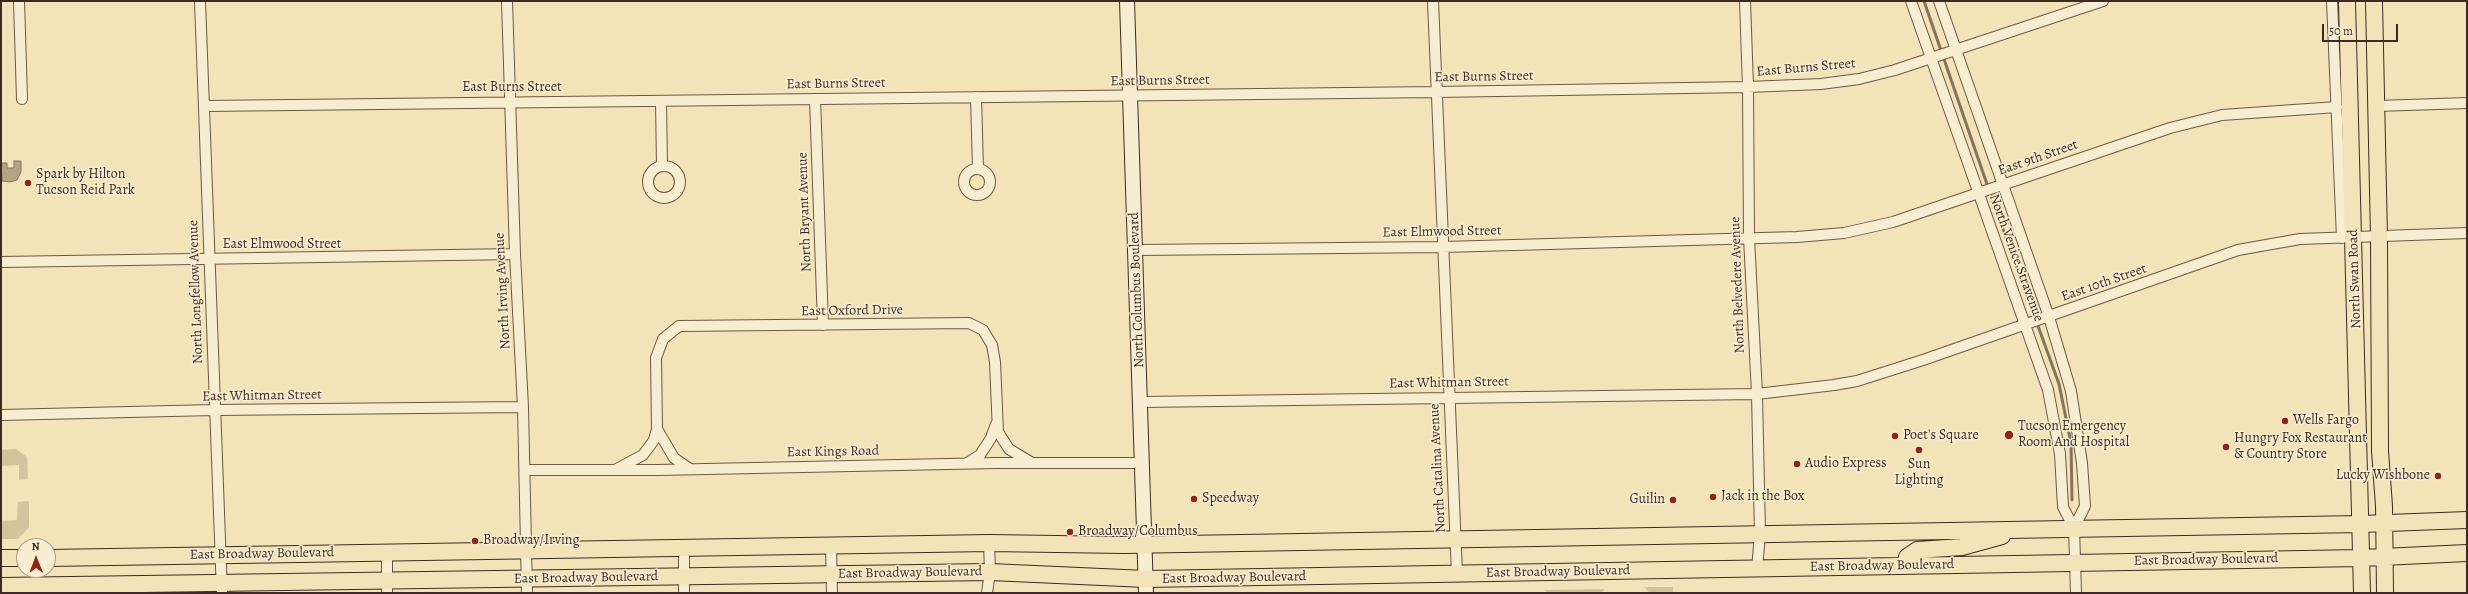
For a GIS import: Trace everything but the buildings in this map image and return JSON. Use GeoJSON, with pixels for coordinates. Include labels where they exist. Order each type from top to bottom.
{"type":"FeatureCollection","features":[{"type":"Feature","properties":{"kind":"main road","name":"North Swan Road"},"geometry":{"type":"LineString","coordinates":[[2347,1],[2348,238],[2361,524],[2362,593]]}},
{"type":"Feature","properties":{"kind":"main road","name":"North Swan Road"},"geometry":{"type":"LineString","coordinates":[[2374,1],[2379,236],[2380,451],[2385,523],[2385,593]]}},
{"type":"Feature","properties":{"kind":"main road","name":"East Broadway Boulevard"},"geometry":{"type":"LineString","coordinates":[[56,558],[988,543],[1144,545],[2361,524],[2467,520]]}},
{"type":"Feature","properties":{"kind":"main road"},"geometry":{"type":"LineString","coordinates":[[1905,566],[1907,557],[1917,550],[1962,547],[2025,529]]}},
{"type":"Feature","properties":{"kind":"main road","name":"East Broadway Boulevard"},"geometry":{"type":"LineString","coordinates":[[1,586],[126,589],[527,586],[684,577],[990,572],[1146,586],[1457,574],[2361,558],[2467,553]]}},
{"type":"Feature","properties":{"kind":"main road"},"geometry":{"type":"LineString","coordinates":[[1,558],[16,558]]}},
{"type":"Feature","properties":{"kind":"street"},"geometry":{"type":"LineString","coordinates":[[19,1],[22,99]]}},
{"type":"Feature","properties":{"kind":"street","name":"North Longfellow Avenue"},"geometry":{"type":"LineString","coordinates":[[200,1],[219,555],[222,588]]}},
{"type":"Feature","properties":{"kind":"street","name":"North Irving Avenue"},"geometry":{"type":"LineString","coordinates":[[507,1],[515,254],[523,407],[527,586]]}},
{"type":"Feature","properties":{"kind":"street","name":"North Columbus Boulevard"},"geometry":{"type":"LineString","coordinates":[[1127,1],[1146,586]]}},
{"type":"Feature","properties":{"kind":"street","name":"North Catalina Avenue"},"geometry":{"type":"LineString","coordinates":[[1433,1],[1444,247],[1448,397],[1457,574]]}},
{"type":"Feature","properties":{"kind":"street","name":"North Belvedere Avenue"},"geometry":{"type":"LineString","coordinates":[[1745,1],[1750,238],[1757,394],[1760,534],[1757,568]]}},
{"type":"Feature","properties":{"kind":"street","name":"North Venice Stravenue"},"geometry":{"type":"LineString","coordinates":[[1911,1],[2053,409],[2060,454],[2063,507],[2074,528],[2076,593]]}},
{"type":"Feature","properties":{"kind":"street","name":"North Venice Stravenue"},"geometry":{"type":"LineString","coordinates":[[1939,1],[2049,317],[2071,391],[2082,463],[2085,506],[2074,528]]}},
{"type":"Feature","properties":{"kind":"street","name":"East Burns Street"},"geometry":{"type":"LineString","coordinates":[[204,106],[1436,92],[1748,87],[1821,84],[1859,79],[1895,70],[2103,1]]}},
{"type":"Feature","properties":{"kind":"street","name":"North Swan Road"},"geometry":{"type":"LineString","coordinates":[[2332,1],[2337,107],[2348,238]]}},
{"type":"Feature","properties":{"kind":"street"},"geometry":{"type":"LineString","coordinates":[[976,97],[978,169]]}},
{"type":"Feature","properties":{"kind":"street","name":"North Bryant Avenue"},"geometry":{"type":"LineString","coordinates":[[815,99],[823,325]]}},
{"type":"Feature","properties":{"kind":"street"},"geometry":{"type":"LineString","coordinates":[[661,102],[662,166]]}},
{"type":"Feature","properties":{"kind":"street"},"geometry":{"type":"LineString","coordinates":[[2377,106],[2467,103]]}},
{"type":"Feature","properties":{"kind":"street","name":"East 9th Street"},"geometry":{"type":"LineString","coordinates":[[1750,238],[1844,233],[1892,222],[2164,130],[2222,115],[2337,107]]}},
{"type":"Feature","properties":{"kind":"street","name":"East 10th Street"},"geometry":{"type":"LineString","coordinates":[[1757,394],[1856,381],[2049,317],[2238,250],[2300,239],[2467,233]]}},
{"type":"Feature","properties":{"kind":"street","name":"East Elmwood Street"},"geometry":{"type":"LineString","coordinates":[[1136,250],[1444,247],[1750,238]]}},
{"type":"Feature","properties":{"kind":"street","name":"East Elmwood Street"},"geometry":{"type":"LineString","coordinates":[[1,262],[515,254]]}},
{"type":"Feature","properties":{"kind":"street","name":"East Oxford Drive"},"geometry":{"type":"LineString","coordinates":[[615,470],[643,455],[654,440],[657,429],[656,358],[663,339],[679,326],[969,323],[983,330],[992,345],[995,362],[996,424],[998,432],[1009,449],[1032,463]]}},
{"type":"Feature","properties":{"kind":"street","name":"East Whitman Street"},"geometry":{"type":"LineString","coordinates":[[1141,402],[1757,394]]}},
{"type":"Feature","properties":{"kind":"street","name":"East Whitman Street"},"geometry":{"type":"LineString","coordinates":[[1,415],[214,410],[523,407]]}},
{"type":"Feature","properties":{"kind":"street"},"geometry":{"type":"LineString","coordinates":[[967,463],[980,455],[991,438],[996,424]]}},
{"type":"Feature","properties":{"kind":"street","name":"East Oxford Drive"},"geometry":{"type":"LineString","coordinates":[[657,429],[674,458],[690,469]]}},
{"type":"Feature","properties":{"kind":"street","name":"East Kings Road"},"geometry":{"type":"LineString","coordinates":[[524,470],[690,469],[967,463],[1142,463]]}},
{"type":"Feature","properties":{"kind":"street"},"geometry":{"type":"LineString","coordinates":[[987,593],[990,572],[988,543]]}},
{"type":"Feature","properties":{"kind":"street"},"geometry":{"type":"LineString","coordinates":[[832,545],[832,593]]}},
{"type":"Feature","properties":{"kind":"street"},"geometry":{"type":"LineString","coordinates":[[684,548],[684,593]]}},
{"type":"Feature","properties":{"kind":"street"},"geometry":{"type":"LineString","coordinates":[[387,552],[388,587]]}},
{"type":"Feature","properties":{"kind":"shaded area"},"geometry":{"type":"Polygon","coordinates":[[[14,161],[21,161],[21,172],[17,180],[10,182],[2,181],[1,163],[7,163],[7,168],[14,168],[14,161]]]}},
{"type":"Feature","properties":{"kind":"shaded area"},"geometry":{"type":"Polygon","coordinates":[[[16,449],[27,457],[28,479],[19,480],[19,465],[1,466],[1,450],[16,449]]]}},
{"type":"Feature","properties":{"kind":"shaded area"},"geometry":{"type":"Polygon","coordinates":[[[29,501],[29,527],[19,538],[1,539],[1,521],[17,520],[18,502],[29,501]]]}},
{"type":"Feature","properties":{"kind":"shaded area"},"geometry":{"type":"Polygon","coordinates":[[[1644,587],[1673,587],[1673,593],[1650,593],[1644,587]]]}},
{"type":"Feature","properties":{"kind":"shaded area"},"geometry":{"type":"Polygon","coordinates":[[[1605,589],[1601,593],[1548,593],[1545,590],[1605,589]]]}},
{"type":"Feature","properties":{"kind":"waterway"},"geometry":{"type":"LineString","coordinates":[[1924,1],[1990,193],[2059,384],[2071,443],[2072,500]]}},
{"type":"Feature","properties":{"kind":"place","name":"Spark by Hilton Tucson Reid Park"},"geometry":{"type":"Point","coordinates":[28,183]}},
{"type":"Feature","properties":{"kind":"place","name":"Wells Fargo"},"geometry":{"type":"Point","coordinates":[2285,421]}},
{"type":"Feature","properties":{"kind":"place","name":"Tucson Emergency Room And Hospital"},"geometry":{"type":"Point","coordinates":[2009,435]}},
{"type":"Feature","properties":{"kind":"place","name":"Poet's Square"},"geometry":{"type":"Point","coordinates":[1895,436]}},
{"type":"Feature","properties":{"kind":"place","name":"Hungry Fox Restaurant & Country Store"},"geometry":{"type":"Point","coordinates":[2226,447]}},
{"type":"Feature","properties":{"kind":"place","name":"Sun Lighting"},"geometry":{"type":"Point","coordinates":[1919,450]}},
{"type":"Feature","properties":{"kind":"place","name":"Audio Express"},"geometry":{"type":"Point","coordinates":[1797,464]}},
{"type":"Feature","properties":{"kind":"place","name":"Lucky Wishbone"},"geometry":{"type":"Point","coordinates":[2438,476]}},
{"type":"Feature","properties":{"kind":"place","name":"Jack in the Box"},"geometry":{"type":"Point","coordinates":[1713,497]}},
{"type":"Feature","properties":{"kind":"place","name":"Speedway"},"geometry":{"type":"Point","coordinates":[1194,499]}},
{"type":"Feature","properties":{"kind":"place","name":"Guilin"},"geometry":{"type":"Point","coordinates":[1673,500]}},
{"type":"Feature","properties":{"kind":"place","name":"Broadway/Columbus"},"geometry":{"type":"Point","coordinates":[1070,532]}},
{"type":"Feature","properties":{"kind":"place","name":"Broadway/Irving"},"geometry":{"type":"Point","coordinates":[475,541]}}]}
